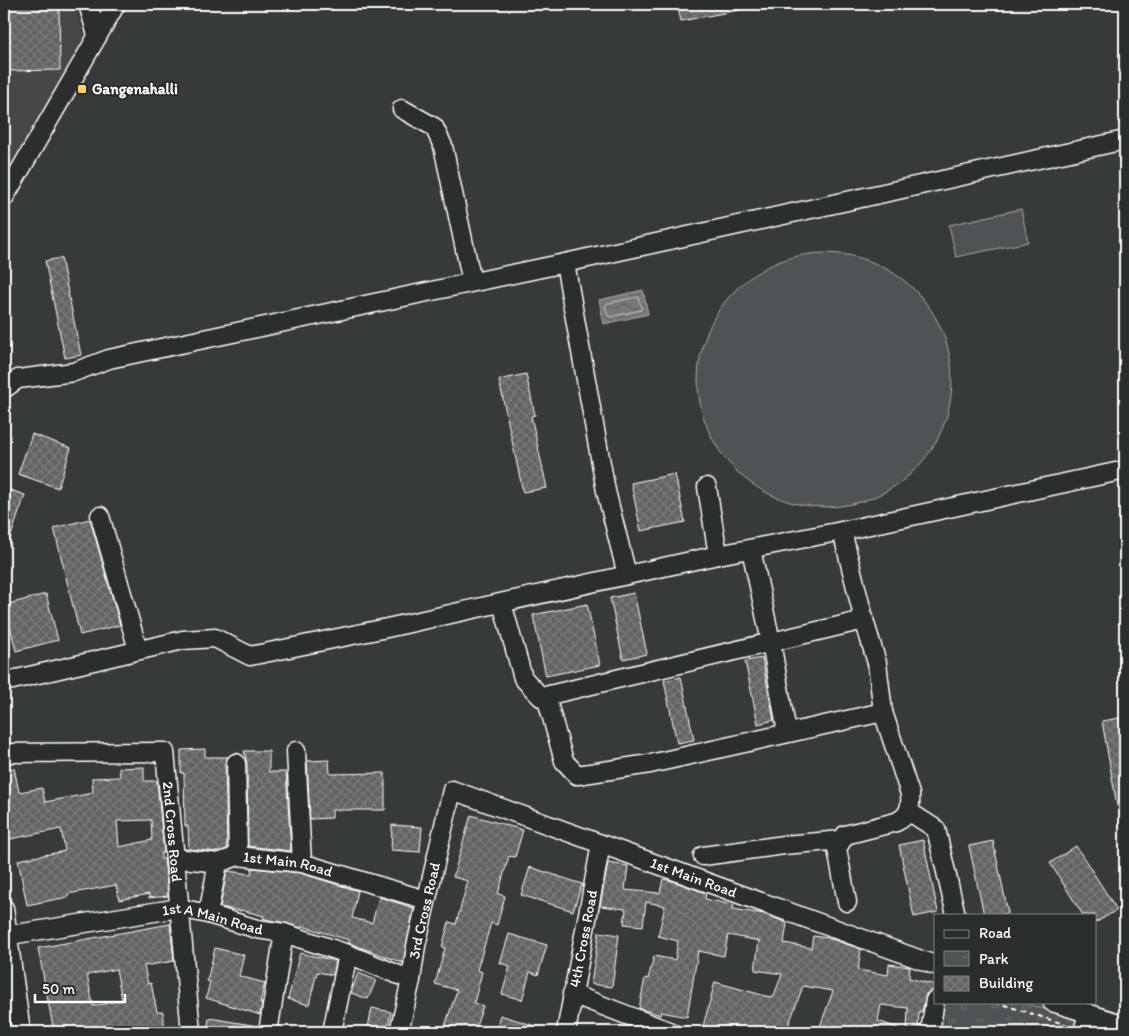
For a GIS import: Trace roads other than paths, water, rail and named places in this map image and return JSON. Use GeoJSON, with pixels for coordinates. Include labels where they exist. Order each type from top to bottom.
{"type":"FeatureCollection","features":[{"type":"Feature","properties":{"kind":"street"},"geometry":{"type":"LineString","coordinates":[[88,4],[97,35]]}},
{"type":"Feature","properties":{"kind":"street"},"geometry":{"type":"LineString","coordinates":[[4,198],[116,4]]}},
{"type":"Feature","properties":{"kind":"street"},"geometry":{"type":"LineString","coordinates":[[402,109],[434,127],[443,146],[472,282]]}},
{"type":"Feature","properties":{"kind":"street"},"geometry":{"type":"LineString","coordinates":[[4,389],[18,379],[74,372],[109,359],[565,263],[1125,140]]}},
{"type":"Feature","properties":{"kind":"street"},"geometry":{"type":"LineString","coordinates":[[565,263],[606,490],[628,575]]}},
{"type":"Feature","properties":{"kind":"street"},"geometry":{"type":"LineString","coordinates":[[4,682],[183,640],[215,638],[250,656],[1125,470]]}},
{"type":"Feature","properties":{"kind":"street"},"geometry":{"type":"LineString","coordinates":[[707,487],[718,555]]}},
{"type":"Feature","properties":{"kind":"street"},"geometry":{"type":"LineString","coordinates":[[100,516],[138,650]]}},
{"type":"Feature","properties":{"kind":"street"},"geometry":{"type":"LineString","coordinates":[[842,531],[864,620],[878,663],[883,712],[910,794],[911,806],[904,818],[896,822],[845,834],[836,848],[847,902]]}},
{"type":"Feature","properties":{"kind":"street"},"geometry":{"type":"LineString","coordinates":[[750,549],[772,642],[787,733]]}},
{"type":"Feature","properties":{"kind":"street"},"geometry":{"type":"LineString","coordinates":[[502,603],[523,678],[541,697],[864,620]]}},
{"type":"Feature","properties":{"kind":"street"},"geometry":{"type":"LineString","coordinates":[[546,696],[564,761],[577,775],[650,764],[883,712]]}},
{"type":"Feature","properties":{"kind":"street"},"geometry":{"type":"LineString","coordinates":[[296,751],[302,862]]}},
{"type":"Feature","properties":{"kind":"street","name":"2nd Cross Road"},"geometry":{"type":"LineString","coordinates":[[4,753],[165,752],[191,1032]]}},
{"type":"Feature","properties":{"kind":"street"},"geometry":{"type":"LineString","coordinates":[[236,763],[238,856]]}},
{"type":"Feature","properties":{"kind":"street","name":"1st Main Road"},"geometry":{"type":"LineString","coordinates":[[452,790],[934,965]]}},
{"type":"Feature","properties":{"kind":"street","name":"3rd Cross Road"},"geometry":{"type":"LineString","coordinates":[[399,1032],[426,900],[452,790]]}},
{"type":"Feature","properties":{"kind":"street"},"geometry":{"type":"LineString","coordinates":[[908,811],[936,829],[956,914]]}},
{"type":"Feature","properties":{"kind":"street"},"geometry":{"type":"LineString","coordinates":[[703,856],[784,845],[842,840]]}},
{"type":"Feature","properties":{"kind":"street","name":"4th Cross Road"},"geometry":{"type":"LineString","coordinates":[[566,1032],[601,844]]}},
{"type":"Feature","properties":{"kind":"street","name":"1st Main Road"},"geometry":{"type":"LineString","coordinates":[[175,858],[218,862],[238,856],[302,862],[426,900]]}},
{"type":"Feature","properties":{"kind":"street"},"geometry":{"type":"LineString","coordinates":[[208,914],[218,862]]}},
{"type":"Feature","properties":{"kind":"street"},"geometry":{"type":"LineString","coordinates":[[4,908],[6,935],[21,1032]]}},
{"type":"Feature","properties":{"kind":"street","name":"1st A Main Road"},"geometry":{"type":"LineString","coordinates":[[6,935],[179,908],[284,933],[348,954],[411,980]]}},
{"type":"Feature","properties":{"kind":"street"},"geometry":{"type":"LineString","coordinates":[[268,1032],[284,933]]}},
{"type":"Feature","properties":{"kind":"street"},"geometry":{"type":"LineString","coordinates":[[332,1032],[348,954]]}},
{"type":"Feature","properties":{"kind":"street"},"geometry":{"type":"LineString","coordinates":[[572,994],[671,1032]]}},
{"type":"Feature","properties":{"kind":"street"},"geometry":{"type":"LineString","coordinates":[[930,1032],[934,1004]]}},
{"type":"Feature","properties":{"kind":"street"},"geometry":{"type":"LineString","coordinates":[[1059,1004],[1125,1025]]}},
{"type":"Feature","properties":{"kind":"street"},"geometry":{"type":"LineString","coordinates":[[1083,1032],[1088,1013]]}},
{"type":"Feature","properties":{"kind":"water"},"geometry":{"type":"Polygon","coordinates":[[[643,290],[648,314],[604,324],[599,300],[643,290]]]}},
{"type":"Feature","properties":{"kind":"place","name":"Gangenahalli"},"geometry":{"type":"Point","coordinates":[82,89]}}]}
